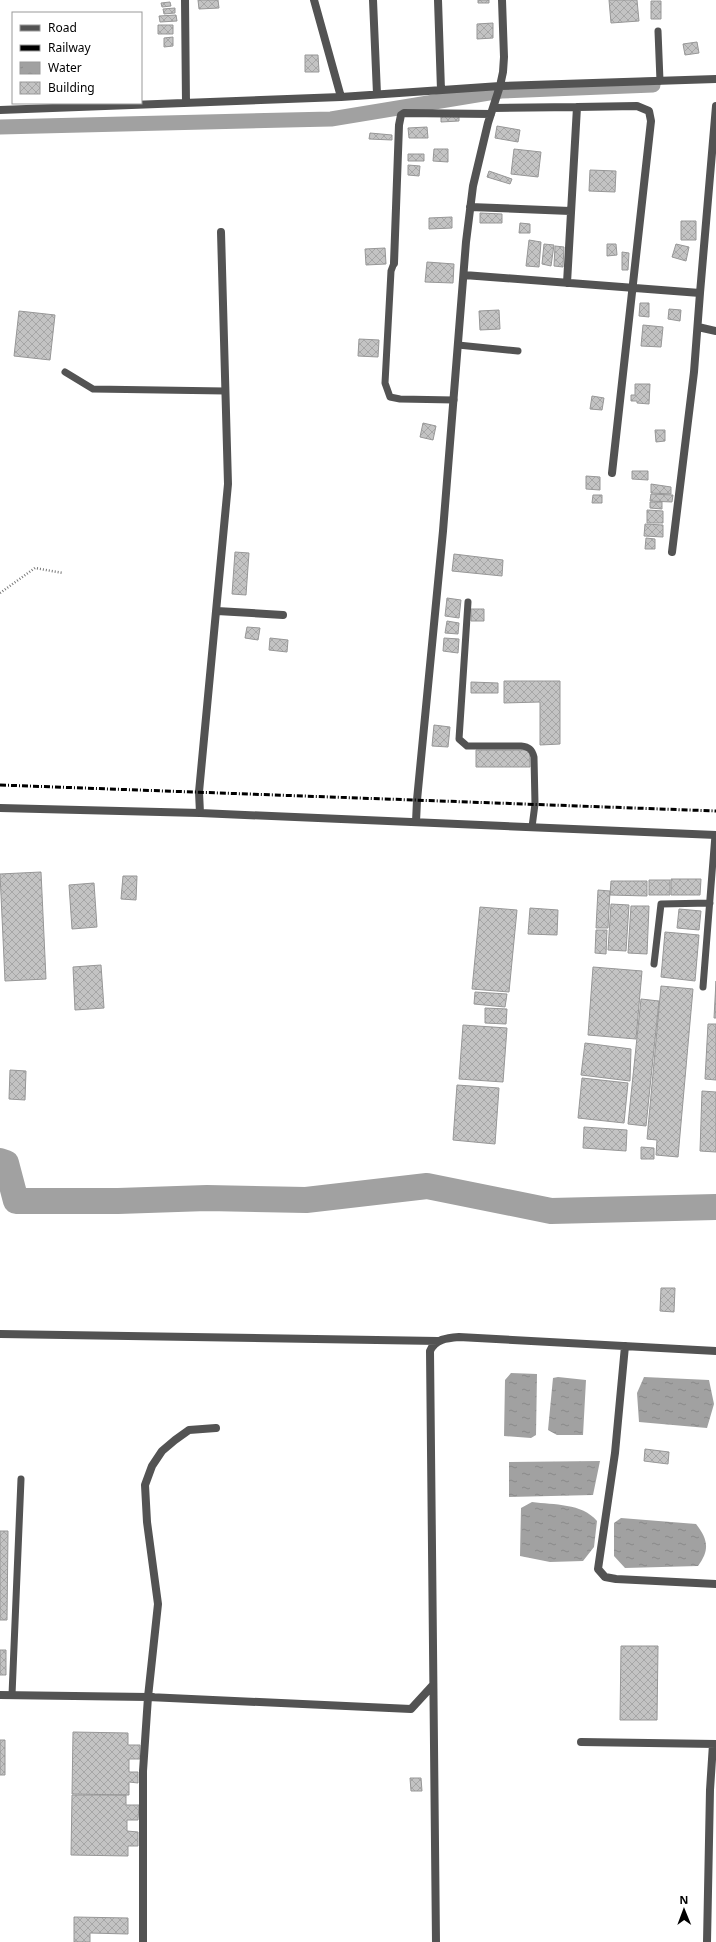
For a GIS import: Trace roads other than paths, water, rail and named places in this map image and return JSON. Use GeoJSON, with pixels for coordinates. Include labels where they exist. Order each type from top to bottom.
{"type":"FeatureCollection","features":[{"type":"Feature","properties":{"kind":"street"},"geometry":{"type":"LineString","coordinates":[[185,0],[186,103]]}},
{"type":"Feature","properties":{"kind":"street"},"geometry":{"type":"LineString","coordinates":[[314,0],[341,97]]}},
{"type":"Feature","properties":{"kind":"street"},"geometry":{"type":"LineString","coordinates":[[372,0],[376,94]]}},
{"type":"Feature","properties":{"kind":"street"},"geometry":{"type":"LineString","coordinates":[[438,0],[441,90]]}},
{"type":"Feature","properties":{"kind":"street"},"geometry":{"type":"LineString","coordinates":[[416,822],[470,207],[473,186],[492,111],[500,88],[504,57],[502,0]]}},
{"type":"Feature","properties":{"kind":"street"},"geometry":{"type":"LineString","coordinates":[[0,110],[341,97],[441,90],[716,79]]}},
{"type":"Feature","properties":{"kind":"street"},"geometry":{"type":"LineString","coordinates":[[394,263],[400,115],[404,113],[637,106],[649,111],[651,121],[612,473]]}},
{"type":"Feature","properties":{"kind":"street"},"geometry":{"type":"LineString","coordinates":[[672,552],[698,327],[716,106]]}},
{"type":"Feature","properties":{"kind":"street"},"geometry":{"type":"LineString","coordinates":[[567,283],[570,211],[578,107]]}},
{"type":"Feature","properties":{"kind":"street"},"geometry":{"type":"LineString","coordinates":[[470,207],[570,211]]}},
{"type":"Feature","properties":{"kind":"street"},"geometry":{"type":"LineString","coordinates":[[200,813],[199,792],[228,484],[220,232]]}},
{"type":"Feature","properties":{"kind":"street"},"geometry":{"type":"LineString","coordinates":[[464,275],[700,293]]}},
{"type":"Feature","properties":{"kind":"street"},"geometry":{"type":"LineString","coordinates":[[698,327],[716,331]]}},
{"type":"Feature","properties":{"kind":"street"},"geometry":{"type":"LineString","coordinates":[[217,611],[283,615]]}},
{"type":"Feature","properties":{"kind":"street"},"geometry":{"type":"LineString","coordinates":[[0,808],[200,813],[715,835]]}},
{"type":"Feature","properties":{"kind":"street"},"geometry":{"type":"LineString","coordinates":[[0,1334],[438,1341],[458,1336],[716,1352]]}},
{"type":"Feature","properties":{"kind":"street"},"geometry":{"type":"LineString","coordinates":[[436,1942],[430,1350],[438,1341]]}},
{"type":"Feature","properties":{"kind":"street"},"geometry":{"type":"LineString","coordinates":[[625,1346],[615,1452],[598,1569],[605,1578],[716,1584]]}},
{"type":"Feature","properties":{"kind":"street"},"geometry":{"type":"LineString","coordinates":[[143,1942],[143,1771],[148,1697],[158,1604],[147,1522],[145,1485],[152,1466],[162,1451],[175,1440],[190,1430],[216,1428]]}},
{"type":"Feature","properties":{"kind":"street"},"geometry":{"type":"LineString","coordinates":[[0,1695],[148,1697],[411,1710],[433,1685]]}},
{"type":"Feature","properties":{"kind":"street"},"geometry":{"type":"LineString","coordinates":[[581,1742],[715,1744],[710,1790],[707,1942]]}},
{"type":"Feature","properties":{"kind":"lane"},"geometry":{"type":"LineString","coordinates":[[658,31],[660,81]]}},
{"type":"Feature","properties":{"kind":"lane"},"geometry":{"type":"LineString","coordinates":[[394,263],[391,271],[385,383],[390,397],[400,400],[454,400]]}},
{"type":"Feature","properties":{"kind":"lane"},"geometry":{"type":"LineString","coordinates":[[458,345],[518,351]]}},
{"type":"Feature","properties":{"kind":"lane"},"geometry":{"type":"LineString","coordinates":[[65,372],[93,389],[225,391]]}},
{"type":"Feature","properties":{"kind":"lane"},"geometry":{"type":"LineString","coordinates":[[468,602],[459,739],[467,746],[521,746],[529,747],[533,751],[535,804],[532,827]]}},
{"type":"Feature","properties":{"kind":"lane"},"geometry":{"type":"LineString","coordinates":[[703,987],[715,835]]}},
{"type":"Feature","properties":{"kind":"lane"},"geometry":{"type":"LineString","coordinates":[[654,964],[661,904],[710,903]]}},
{"type":"Feature","properties":{"kind":"lane"},"geometry":{"type":"LineString","coordinates":[[12,1695],[21,1479]]}},
{"type":"Feature","properties":{"kind":"water"},"geometry":{"type":"Polygon","coordinates":[[[511,1373],[537,1374],[536,1435],[531,1438],[504,1436],[505,1380],[511,1373]]]}},
{"type":"Feature","properties":{"kind":"water"},"geometry":{"type":"Polygon","coordinates":[[[558,1377],[586,1380],[583,1435],[557,1435],[548,1430],[553,1378],[558,1377]]]}},
{"type":"Feature","properties":{"kind":"water"},"geometry":{"type":"Polygon","coordinates":[[[644,1377],[709,1380],[714,1404],[707,1428],[639,1422],[637,1393],[644,1377]]]}},
{"type":"Feature","properties":{"kind":"water"},"geometry":{"type":"Polygon","coordinates":[[[600,1461],[593,1495],[509,1497],[509,1462],[600,1461]]]}},
{"type":"Feature","properties":{"kind":"water"},"geometry":{"type":"Polygon","coordinates":[[[532,1502],[576,1508],[591,1515],[597,1521],[594,1547],[583,1561],[550,1562],[520,1556],[521,1508],[532,1502]]]}},
{"type":"Feature","properties":{"kind":"water"},"geometry":{"type":"Polygon","coordinates":[[[621,1518],[696,1524],[703,1535],[706,1545],[706,1550],[702,1560],[698,1566],[625,1568],[614,1556],[614,1523],[621,1518]]]}},
{"type":"Feature","properties":{"kind":"waterway"},"geometry":{"type":"LineString","coordinates":[[0,127],[331,119],[501,91],[653,85]]}},
{"type":"Feature","properties":{"kind":"waterway"},"geometry":{"type":"LineString","coordinates":[[0,1161],[6,1163],[16,1201],[118,1201],[207,1198],[306,1200],[427,1186],[551,1211],[716,1207]]}},
{"type":"Feature","properties":{"kind":"railway"},"geometry":{"type":"LineString","coordinates":[[0,785],[716,811]]}}]}
